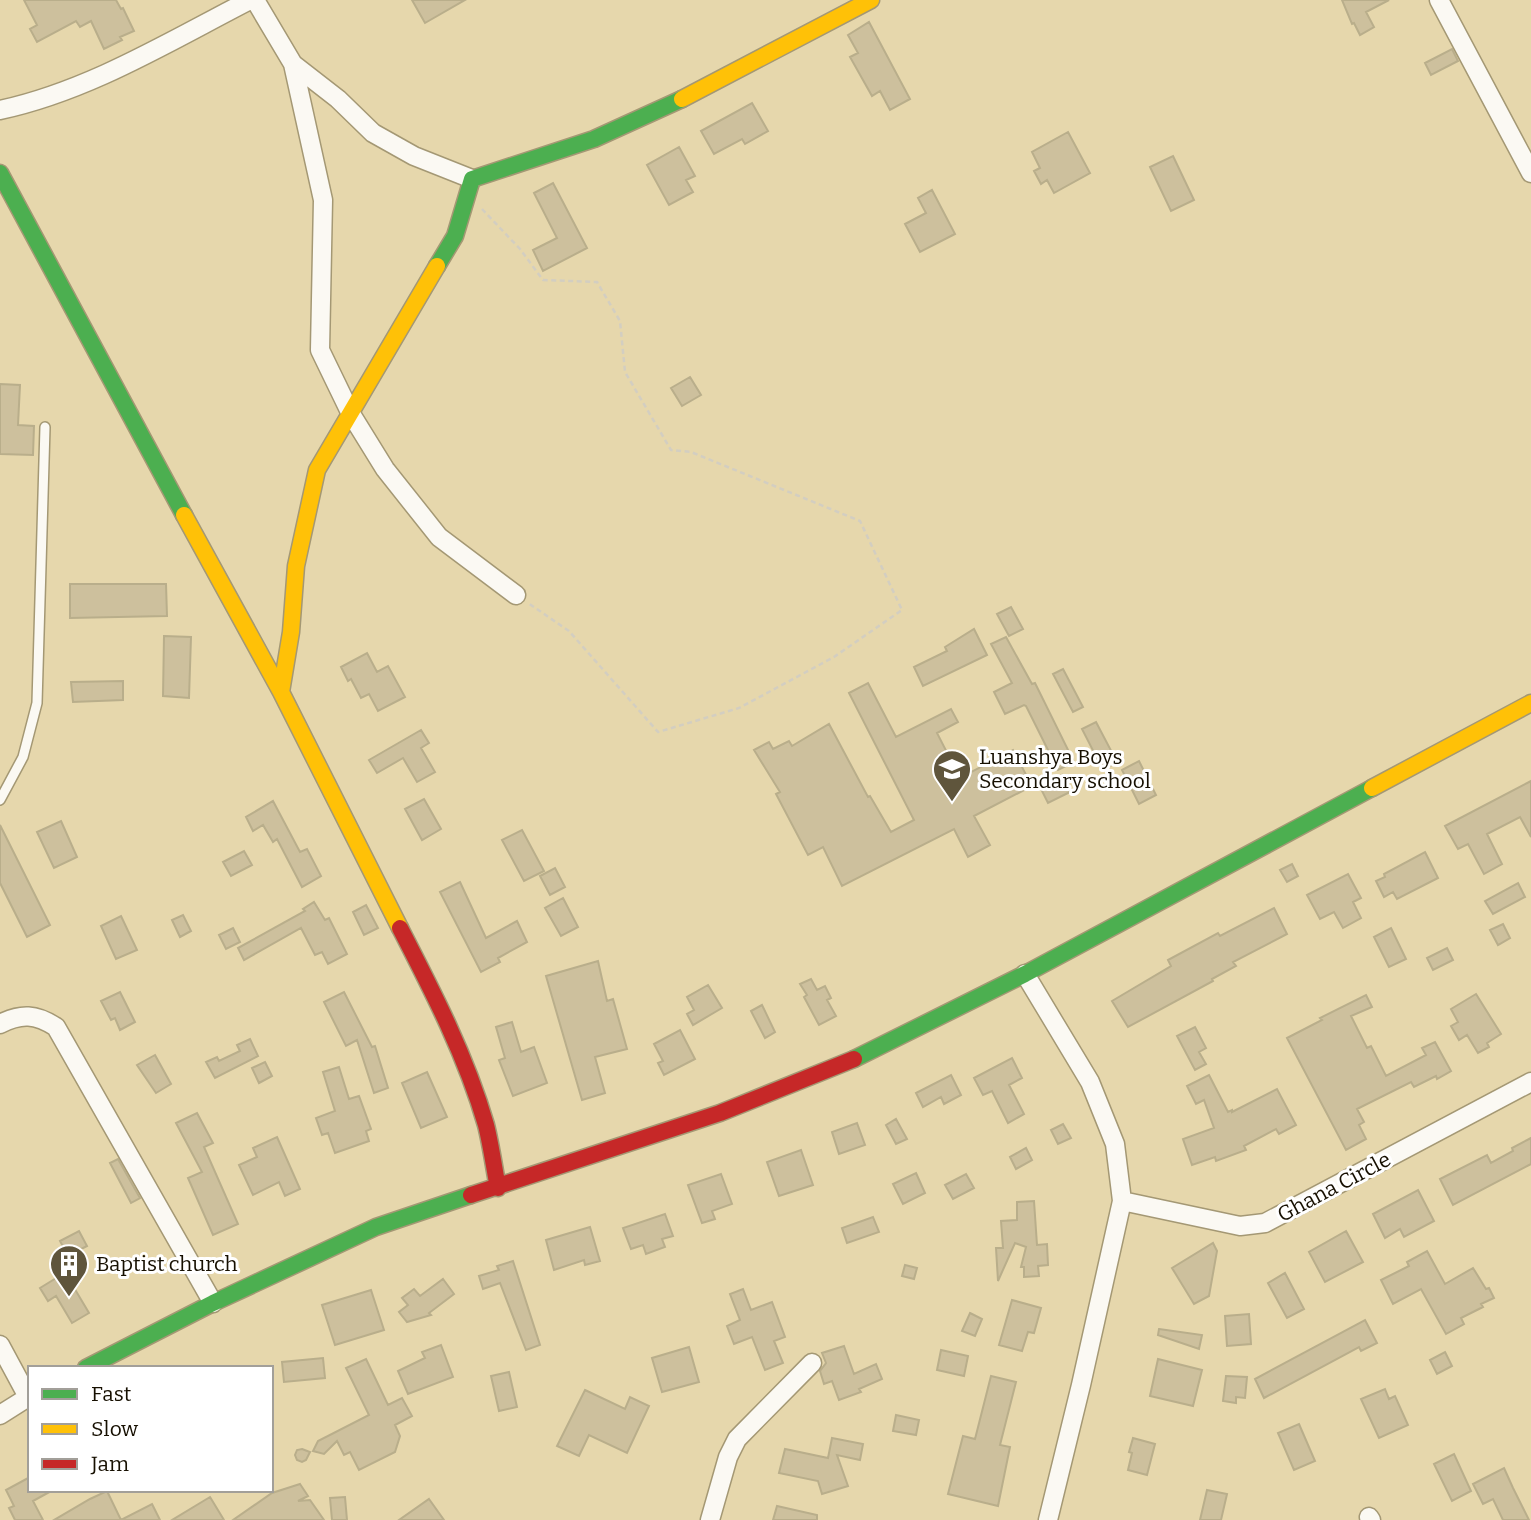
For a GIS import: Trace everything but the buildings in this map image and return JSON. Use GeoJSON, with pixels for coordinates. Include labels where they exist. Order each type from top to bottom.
{"type":"FeatureCollection","features":[{"type":"Feature","properties":{"kind":"street"},"geometry":{"type":"LineString","coordinates":[[0,110],[16,107],[101,76],[252,0],[293,64],[338,99],[373,133],[414,156],[472,178],[518,165],[632,124],[871,0]]}},
{"type":"Feature","properties":{"kind":"street"},"geometry":{"type":"LineString","coordinates":[[1439,0],[1531,173]]}},
{"type":"Feature","properties":{"kind":"street"},"geometry":{"type":"LineString","coordinates":[[293,64],[323,200],[320,350],[351,414],[385,469],[439,537],[516,595]]}},
{"type":"Feature","properties":{"kind":"street"},"geometry":{"type":"LineString","coordinates":[[0,173],[230,603],[281,692],[442,1010],[467,1068],[486,1126],[498,1188]]}},
{"type":"Feature","properties":{"kind":"street"},"geometry":{"type":"LineString","coordinates":[[281,692],[291,632],[296,566],[317,470],[455,236],[472,178]]}},
{"type":"Feature","properties":{"kind":"street"},"geometry":{"type":"LineString","coordinates":[[90,1366],[213,1303],[376,1227],[720,1113],[840,1066],[1026,974],[1531,703]]}},
{"type":"Feature","properties":{"kind":"street"},"geometry":{"type":"LineString","coordinates":[[1026,974],[1090,1082],[1115,1144],[1122,1201],[1048,1520]]}},
{"type":"Feature","properties":{"kind":"street"},"geometry":{"type":"LineString","coordinates":[[0,1024],[26,1015],[46,1020],[56,1027],[213,1303]]}},
{"type":"Feature","properties":{"kind":"street","name":"Ghana Circle"},"geometry":{"type":"LineString","coordinates":[[1122,1201],[1240,1226],[1265,1223],[1531,1082]]}},
{"type":"Feature","properties":{"kind":"street"},"geometry":{"type":"LineString","coordinates":[[0,1345],[28,1395]]}},
{"type":"Feature","properties":{"kind":"street"},"geometry":{"type":"LineString","coordinates":[[710,1520],[728,1457],[737,1439],[812,1363]]}},
{"type":"Feature","properties":{"kind":"street"},"geometry":{"type":"LineString","coordinates":[[0,1415],[28,1398]]}},
{"type":"Feature","properties":{"kind":"lane"},"geometry":{"type":"LineString","coordinates":[[0,800],[23,757],[37,703],[45,427]]}},
{"type":"Feature","properties":{"kind":"path"},"geometry":{"type":"LineString","coordinates":[[466,199],[485,211],[520,248],[543,280],[597,282],[620,321],[625,372],[671,450],[691,452],[860,521],[902,610],[834,657],[739,708],[658,732],[569,631],[516,595]]}},
{"type":"Feature","properties":{"kind":"traffic: fast"},"geometry":{"type":"LineString","coordinates":[[437,266],[455,236],[472,179],[594,139],[682,99]]}},
{"type":"Feature","properties":{"kind":"traffic: fast"},"geometry":{"type":"LineString","coordinates":[[0,173],[184,515]]}},
{"type":"Feature","properties":{"kind":"traffic: fast"},"geometry":{"type":"LineString","coordinates":[[854,1059],[1025,974],[1372,788]]}},
{"type":"Feature","properties":{"kind":"traffic: fast"},"geometry":{"type":"LineString","coordinates":[[90,1366],[213,1303],[376,1227],[471,1195]]}},
{"type":"Feature","properties":{"kind":"traffic: slow"},"geometry":{"type":"LineString","coordinates":[[682,99],[871,0]]}},
{"type":"Feature","properties":{"kind":"traffic: slow"},"geometry":{"type":"LineString","coordinates":[[281,692],[291,632],[296,566],[317,470],[437,266]]}},
{"type":"Feature","properties":{"kind":"traffic: slow"},"geometry":{"type":"LineString","coordinates":[[184,515],[281,692],[400,928]]}},
{"type":"Feature","properties":{"kind":"traffic: slow"},"geometry":{"type":"LineString","coordinates":[[1372,788],[1531,703]]}},
{"type":"Feature","properties":{"kind":"traffic: jam"},"geometry":{"type":"LineString","coordinates":[[400,928],[469,1074],[486,1125],[498,1188]]}},
{"type":"Feature","properties":{"kind":"traffic: jam"},"geometry":{"type":"LineString","coordinates":[[471,1195],[720,1113],[854,1059]]}},
{"type":"Feature","properties":{"kind":"place","name":"Luanshya Boys Secondary school"},"geometry":{"type":"Point","coordinates":[952,803]}},
{"type":"Feature","properties":{"kind":"place","name":"Baptist church"},"geometry":{"type":"Point","coordinates":[69,1298]}}]}
